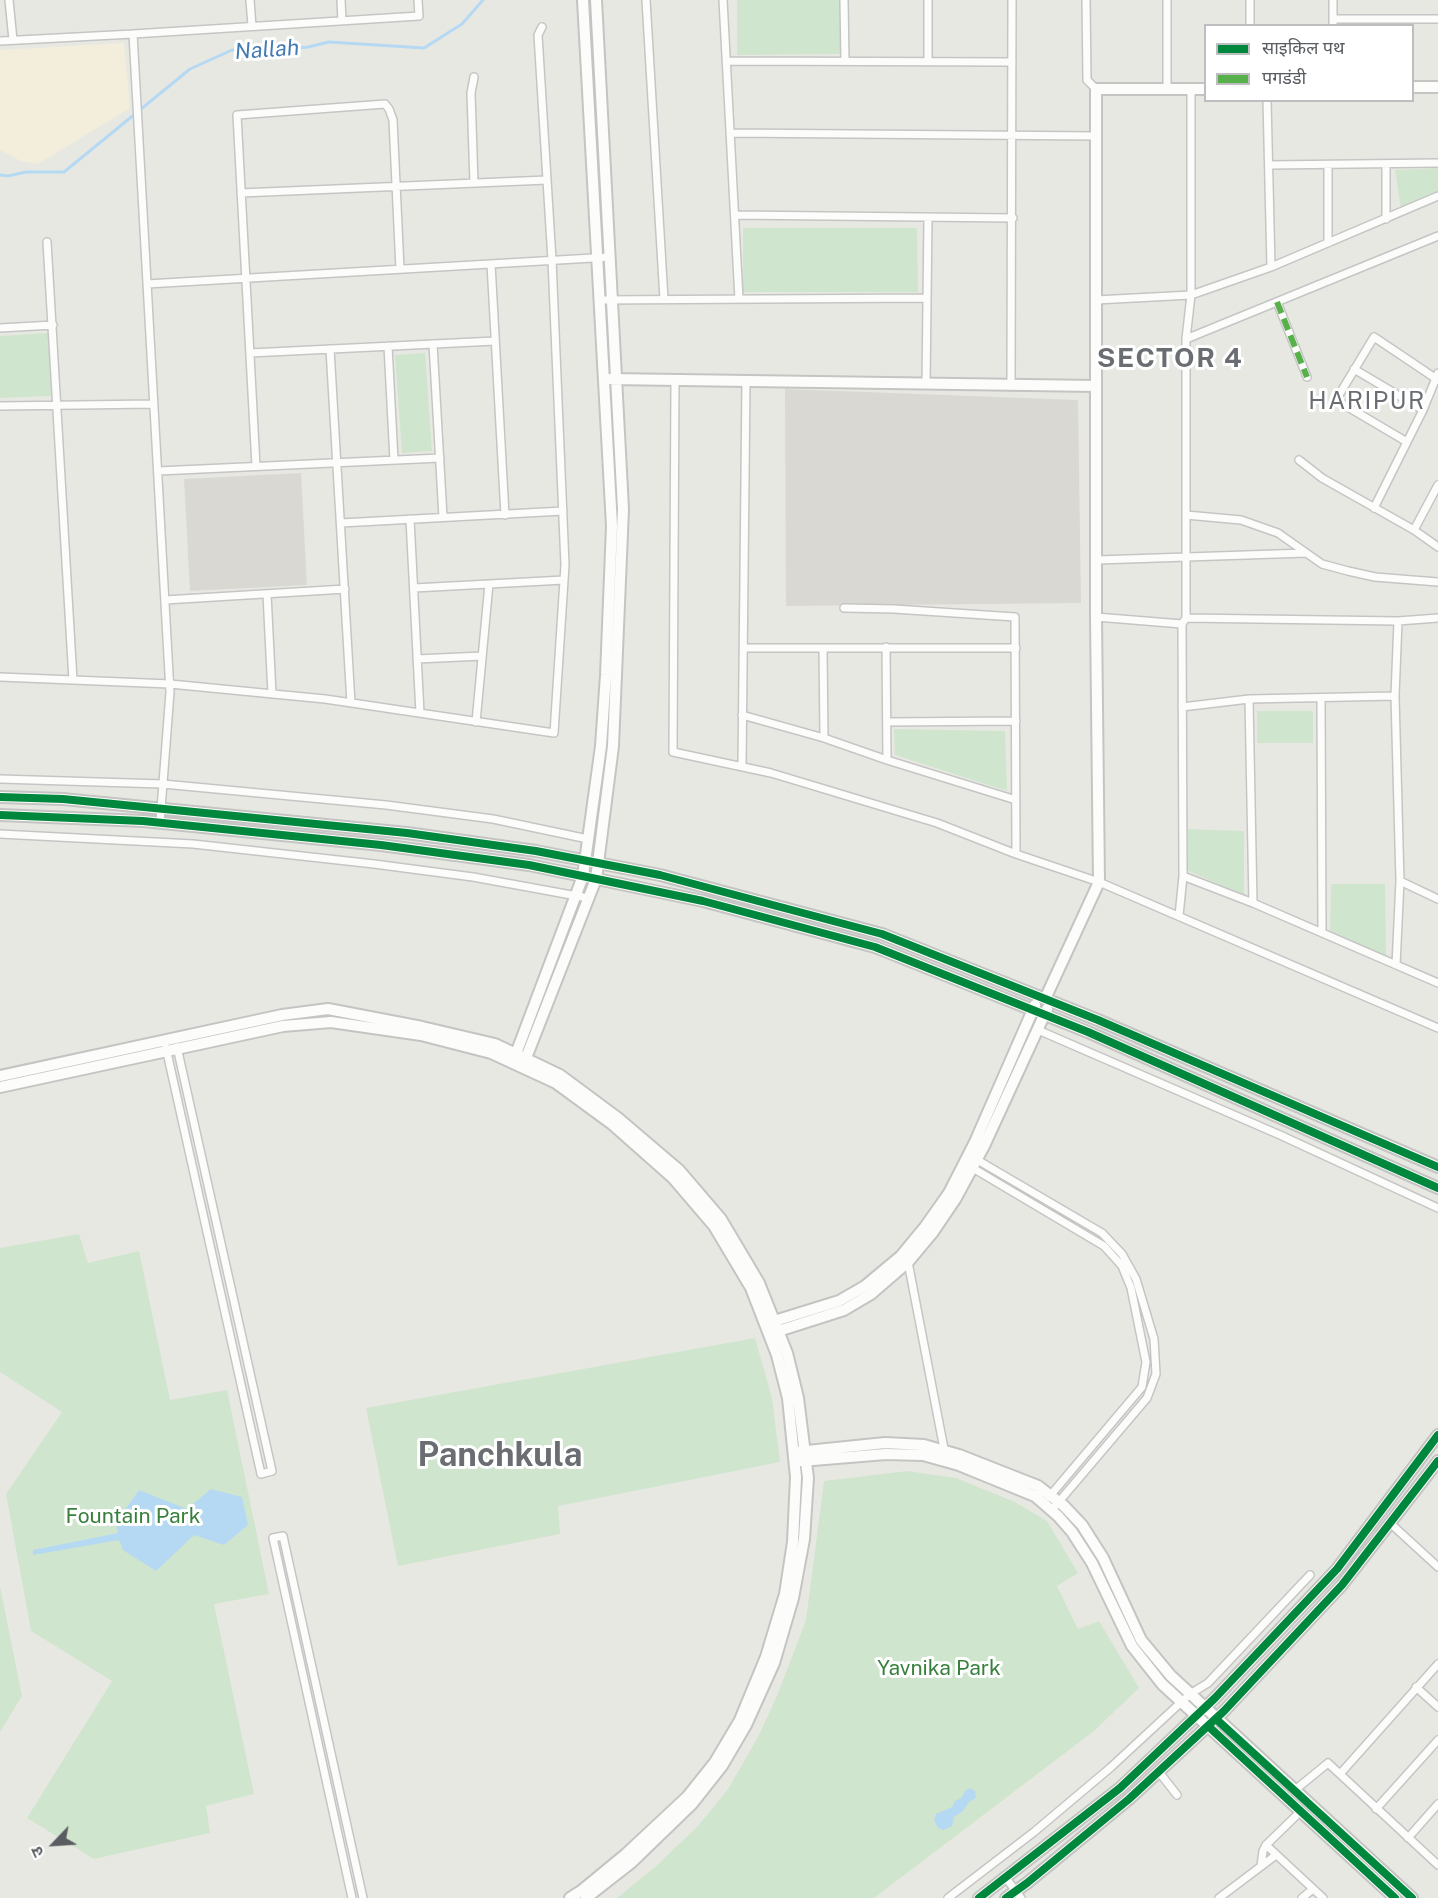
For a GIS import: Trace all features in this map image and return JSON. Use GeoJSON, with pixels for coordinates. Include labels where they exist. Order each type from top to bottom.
{"type":"FeatureCollection","features":[{"type":"Feature","properties":{"kind":"street"},"geometry":{"type":"LineString","coordinates":[[9,0],[13,40]]}},
{"type":"Feature","properties":{"kind":"street"},"geometry":{"type":"LineString","coordinates":[[250,0],[252,26]]}},
{"type":"Feature","properties":{"kind":"street"},"geometry":{"type":"LineString","coordinates":[[341,0],[342,21]]}},
{"type":"Feature","properties":{"kind":"street"},"geometry":{"type":"LineString","coordinates":[[0,40],[419,16],[418,0]]}},
{"type":"Feature","properties":{"kind":"street"},"geometry":{"type":"LineString","coordinates":[[520,1060],[596,879],[613,746],[623,509],[600,300],[583,0]]}},
{"type":"Feature","properties":{"kind":"street"},"geometry":{"type":"LineString","coordinates":[[520,1060],[583,876],[601,746],[612,526],[610,379],[612,299],[596,0]]}},
{"type":"Feature","properties":{"kind":"street"},"geometry":{"type":"LineString","coordinates":[[646,0],[663,299]]}},
{"type":"Feature","properties":{"kind":"street"},"geometry":{"type":"LineString","coordinates":[[723,0],[739,299]]}},
{"type":"Feature","properties":{"kind":"street"},"geometry":{"type":"LineString","coordinates":[[844,0],[845,61]]}},
{"type":"Feature","properties":{"kind":"street"},"geometry":{"type":"LineString","coordinates":[[928,0],[928,61]]}},
{"type":"Feature","properties":{"kind":"street"},"geometry":{"type":"LineString","coordinates":[[1011,386],[1012,0]]}},
{"type":"Feature","properties":{"kind":"street"},"geometry":{"type":"LineString","coordinates":[[1086,0],[1087,80],[1096,89],[1204,89]]}},
{"type":"Feature","properties":{"kind":"street"},"geometry":{"type":"LineString","coordinates":[[1167,0],[1167,89]]}},
{"type":"Feature","properties":{"kind":"street"},"geometry":{"type":"LineString","coordinates":[[1250,0],[1250,24]]}},
{"type":"Feature","properties":{"kind":"street"},"geometry":{"type":"LineString","coordinates":[[1333,0],[1333,22],[1438,19]]}},
{"type":"Feature","properties":{"kind":"street"},"geometry":{"type":"LineString","coordinates":[[0,677],[170,684],[272,694],[351,703],[554,733],[564,580],[563,511],[552,260],[538,35],[542,27]]}},
{"type":"Feature","properties":{"kind":"street"},"geometry":{"type":"LineString","coordinates":[[133,34],[170,684],[160,822]]}},
{"type":"Feature","properties":{"kind":"street"},"geometry":{"type":"LineString","coordinates":[[726,62],[1012,62]]}},
{"type":"Feature","properties":{"kind":"street"},"geometry":{"type":"LineString","coordinates":[[474,77],[471,93],[474,183]]}},
{"type":"Feature","properties":{"kind":"street"},"geometry":{"type":"LineString","coordinates":[[1414,87],[1438,87]]}},
{"type":"Feature","properties":{"kind":"street"},"geometry":{"type":"LineString","coordinates":[[771,1328],[844,1310],[871,1294],[908,1262],[933,1232],[956,1198],[1033,1010],[1044,999],[1099,882],[1096,617],[1098,560],[1096,89]]}},
{"type":"Feature","properties":{"kind":"street"},"geometry":{"type":"LineString","coordinates":[[1179,916],[1183,876],[1182,707],[1186,557],[1186,339],[1191,295],[1191,89]]}},
{"type":"Feature","properties":{"kind":"street"},"geometry":{"type":"LineString","coordinates":[[1267,102],[1271,267]]}},
{"type":"Feature","properties":{"kind":"street"},"geometry":{"type":"LineString","coordinates":[[256,466],[237,115],[385,104],[393,120],[400,269]]}},
{"type":"Feature","properties":{"kind":"street"},"geometry":{"type":"LineString","coordinates":[[731,133],[1096,136]]}},
{"type":"Feature","properties":{"kind":"street"},"geometry":{"type":"LineString","coordinates":[[1269,165],[1438,163]]}},
{"type":"Feature","properties":{"kind":"street"},"geometry":{"type":"LineString","coordinates":[[1386,164],[1386,219]]}},
{"type":"Feature","properties":{"kind":"street"},"geometry":{"type":"LineString","coordinates":[[1328,165],[1328,243]]}},
{"type":"Feature","properties":{"kind":"street"},"geometry":{"type":"LineString","coordinates":[[241,193],[547,180]]}},
{"type":"Feature","properties":{"kind":"street"},"geometry":{"type":"LineString","coordinates":[[1096,300],[1191,295],[1271,267],[1438,196]]}},
{"type":"Feature","properties":{"kind":"street"},"geometry":{"type":"LineString","coordinates":[[736,215],[1013,218]]}},
{"type":"Feature","properties":{"kind":"street"},"geometry":{"type":"LineString","coordinates":[[926,384],[928,217]]}},
{"type":"Feature","properties":{"kind":"street"},"geometry":{"type":"LineString","coordinates":[[1186,339],[1438,236]]}},
{"type":"Feature","properties":{"kind":"street"},"geometry":{"type":"LineString","coordinates":[[47,242],[73,680]]}},
{"type":"Feature","properties":{"kind":"street"},"geometry":{"type":"LineString","coordinates":[[147,284],[610,257]]}},
{"type":"Feature","properties":{"kind":"street"},"geometry":{"type":"LineString","coordinates":[[491,264],[505,514]]}},
{"type":"Feature","properties":{"kind":"street"},"geometry":{"type":"LineString","coordinates":[[600,300],[926,298]]}},
{"type":"Feature","properties":{"kind":"street"},"geometry":{"type":"LineString","coordinates":[[1277,302],[1307,377]]}},
{"type":"Feature","properties":{"kind":"street"},"geometry":{"type":"LineString","coordinates":[[0,328],[53,325]]}},
{"type":"Feature","properties":{"kind":"street"},"geometry":{"type":"LineString","coordinates":[[1374,508],[1407,442],[1423,410],[1437,378],[1374,337],[1336,400],[1407,442]]}},
{"type":"Feature","properties":{"kind":"street"},"geometry":{"type":"LineString","coordinates":[[250,353],[495,341]]}},
{"type":"Feature","properties":{"kind":"street"},"geometry":{"type":"LineString","coordinates":[[434,344],[443,517]]}},
{"type":"Feature","properties":{"kind":"street"},"geometry":{"type":"LineString","coordinates":[[388,346],[394,460]]}},
{"type":"Feature","properties":{"kind":"street"},"geometry":{"type":"LineString","coordinates":[[330,349],[351,703]]}},
{"type":"Feature","properties":{"kind":"street"},"geometry":{"type":"LineString","coordinates":[[1354,369],[1423,410]]}},
{"type":"Feature","properties":{"kind":"street"},"geometry":{"type":"LineString","coordinates":[[610,379],[1096,386]]}},
{"type":"Feature","properties":{"kind":"street"},"geometry":{"type":"LineString","coordinates":[[675,380],[673,752],[771,772],[937,823],[1016,855],[1099,882],[1438,1028]]}},
{"type":"Feature","properties":{"kind":"street"},"geometry":{"type":"LineString","coordinates":[[742,766],[746,381]]}},
{"type":"Feature","properties":{"kind":"street"},"geometry":{"type":"LineString","coordinates":[[0,406],[154,404]]}},
{"type":"Feature","properties":{"kind":"street"},"geometry":{"type":"LineString","coordinates":[[158,471],[440,458]]}},
{"type":"Feature","properties":{"kind":"street"},"geometry":{"type":"LineString","coordinates":[[1299,460],[1322,478],[1414,530],[1438,547]]}},
{"type":"Feature","properties":{"kind":"street"},"geometry":{"type":"LineString","coordinates":[[1414,530],[1438,485]]}},
{"type":"Feature","properties":{"kind":"street"},"geometry":{"type":"LineString","coordinates":[[341,522],[563,511]]}},
{"type":"Feature","properties":{"kind":"street"},"geometry":{"type":"LineString","coordinates":[[1186,515],[1241,520],[1278,533],[1322,564],[1348,571],[1375,577],[1438,582]]}},
{"type":"Feature","properties":{"kind":"street"},"geometry":{"type":"LineString","coordinates":[[410,519],[420,713]]}},
{"type":"Feature","properties":{"kind":"street"},"geometry":{"type":"LineString","coordinates":[[1098,560],[1306,553]]}},
{"type":"Feature","properties":{"kind":"street"},"geometry":{"type":"LineString","coordinates":[[414,588],[564,580]]}},
{"type":"Feature","properties":{"kind":"street"},"geometry":{"type":"LineString","coordinates":[[476,722],[489,584]]}},
{"type":"Feature","properties":{"kind":"street"},"geometry":{"type":"LineString","coordinates":[[165,600],[345,590]]}},
{"type":"Feature","properties":{"kind":"street"},"geometry":{"type":"LineString","coordinates":[[267,594],[272,694]]}},
{"type":"Feature","properties":{"kind":"street"},"geometry":{"type":"LineString","coordinates":[[844,608],[1015,617],[1016,855]]}},
{"type":"Feature","properties":{"kind":"street"},"geometry":{"type":"LineString","coordinates":[[1096,617],[1184,621],[1398,621],[1438,618]]}},
{"type":"Feature","properties":{"kind":"street"},"geometry":{"type":"LineString","coordinates":[[1396,965],[1400,881],[1395,696],[1398,621]]}},
{"type":"Feature","properties":{"kind":"street"},"geometry":{"type":"LineString","coordinates":[[886,647],[887,760]]}},
{"type":"Feature","properties":{"kind":"street"},"geometry":{"type":"LineString","coordinates":[[744,648],[1016,648]]}},
{"type":"Feature","properties":{"kind":"street"},"geometry":{"type":"LineString","coordinates":[[823,648],[824,738]]}},
{"type":"Feature","properties":{"kind":"street"},"geometry":{"type":"LineString","coordinates":[[417,659],[482,656]]}},
{"type":"Feature","properties":{"kind":"street"},"geometry":{"type":"LineString","coordinates":[[1182,707],[1249,699],[1395,696]]}},
{"type":"Feature","properties":{"kind":"street"},"geometry":{"type":"LineString","coordinates":[[1321,698],[1322,933]]}},
{"type":"Feature","properties":{"kind":"street"},"geometry":{"type":"LineString","coordinates":[[1249,699],[1253,903]]}},
{"type":"Feature","properties":{"kind":"street"},"geometry":{"type":"LineString","coordinates":[[742,715],[824,738],[1016,800]]}},
{"type":"Feature","properties":{"kind":"street"},"geometry":{"type":"LineString","coordinates":[[887,722],[1016,721]]}},
{"type":"Feature","properties":{"kind":"street"},"geometry":{"type":"LineString","coordinates":[[0,779],[163,784],[458,814],[532,826],[588,839]]}},
{"type":"Feature","properties":{"kind":"street"},"geometry":{"type":"LineString","coordinates":[[0,797],[63,799],[408,833],[536,851],[660,875],[882,934],[1044,999],[1438,1167]]}},
{"type":"Feature","properties":{"kind":"street"},"geometry":{"type":"LineString","coordinates":[[0,815],[160,822],[381,844],[529,865],[703,901],[875,947],[1098,1036],[1438,1188]]}},
{"type":"Feature","properties":{"kind":"street"},"geometry":{"type":"LineString","coordinates":[[0,834],[216,847],[383,865],[473,877],[588,898]]}},
{"type":"Feature","properties":{"kind":"street"},"geometry":{"type":"LineString","coordinates":[[1183,876],[1253,903],[1438,983]]}},
{"type":"Feature","properties":{"kind":"street"},"geometry":{"type":"LineString","coordinates":[[1400,881],[1438,899]]}},
{"type":"Feature","properties":{"kind":"street"},"geometry":{"type":"LineString","coordinates":[[771,1328],[839,1301],[865,1286],[908,1248],[970,1161],[1038,1030],[1044,1015],[1044,999]]}},
{"type":"Feature","properties":{"kind":"street"},"geometry":{"type":"LineString","coordinates":[[0,1087],[282,1015],[328,1009],[520,1060],[612,1124],[673,1178],[714,1226],[787,1353],[798,1398],[800,1456],[796,1477],[794,1542],[785,1594],[766,1657],[740,1720],[715,1761],[687,1797],[626,1854],[581,1892],[570,1898]]}},
{"type":"Feature","properties":{"kind":"street"},"geometry":{"type":"LineString","coordinates":[[1038,1030],[1438,1208]]}},
{"type":"Feature","properties":{"kind":"street"},"geometry":{"type":"LineString","coordinates":[[171,1045],[272,1471],[261,1474],[171,1045]]}},
{"type":"Feature","properties":{"kind":"street"},"geometry":{"type":"LineString","coordinates":[[0,1076],[171,1045]]}},
{"type":"Feature","properties":{"kind":"street"},"geometry":{"type":"LineString","coordinates":[[970,1161],[1102,1233],[1122,1254],[1136,1279],[1154,1339],[1156,1374],[1147,1398],[1051,1503]]}},
{"type":"Feature","properties":{"kind":"street"},"geometry":{"type":"LineString","coordinates":[[970,1161],[1104,1246],[1122,1266],[1131,1288],[1146,1362],[1142,1387],[1051,1503]]}},
{"type":"Feature","properties":{"kind":"street"},"geometry":{"type":"LineString","coordinates":[[908,1248],[908,1262],[948,1462]]}},
{"type":"Feature","properties":{"kind":"street"},"geometry":{"type":"LineString","coordinates":[[979,1898],[1120,1788],[1200,1712],[1337,1569],[1438,1435]]}},
{"type":"Feature","properties":{"kind":"street"},"geometry":{"type":"LineString","coordinates":[[800,1456],[885,1443],[924,1445],[944,1450],[1038,1486],[1092,1563],[1132,1646],[1162,1684],[1186,1698],[1300,1811],[1395,1898]]}},
{"type":"Feature","properties":{"kind":"street"},"geometry":{"type":"LineString","coordinates":[[800,1456],[923,1455],[948,1462],[1051,1503]]}},
{"type":"Feature","properties":{"kind":"street"},"geometry":{"type":"LineString","coordinates":[[586,1898],[632,1862],[692,1803],[722,1766],[746,1725],[774,1663],[793,1599],[804,1539],[808,1478],[800,1456]]}},
{"type":"Feature","properties":{"kind":"street"},"geometry":{"type":"LineString","coordinates":[[1006,1898],[1019,1894],[1212,1723],[1342,1585],[1438,1461]]}},
{"type":"Feature","properties":{"kind":"street"},"geometry":{"type":"LineString","coordinates":[[1390,1523],[1438,1567]]}},
{"type":"Feature","properties":{"kind":"street"},"geometry":{"type":"LineString","coordinates":[[352,1898],[273,1538],[283,1536],[286,1548],[363,1898]]}},
{"type":"Feature","properties":{"kind":"street"},"geometry":{"type":"LineString","coordinates":[[276,1551],[286,1548]]}},
{"type":"Feature","properties":{"kind":"street"},"geometry":{"type":"LineString","coordinates":[[282,1577],[292,1575]]}},
{"type":"Feature","properties":{"kind":"street"},"geometry":{"type":"LineString","coordinates":[[948,1898],[1034,1832],[1186,1698],[1208,1683],[1310,1575]]}},
{"type":"Feature","properties":{"kind":"street"},"geometry":{"type":"LineString","coordinates":[[1340,1774],[1438,1664]]}},
{"type":"Feature","properties":{"kind":"street"},"geometry":{"type":"LineString","coordinates":[[1416,1687],[1438,1707]]}},
{"type":"Feature","properties":{"kind":"street"},"geometry":{"type":"LineString","coordinates":[[1212,1723],[1295,1790],[1412,1898]]}},
{"type":"Feature","properties":{"kind":"street"},"geometry":{"type":"LineString","coordinates":[[1376,1809],[1438,1740]]}},
{"type":"Feature","properties":{"kind":"street"},"geometry":{"type":"LineString","coordinates":[[1295,1790],[1328,1762],[1438,1865]]}},
{"type":"Feature","properties":{"kind":"street"},"geometry":{"type":"LineString","coordinates":[[1159,1772],[1177,1795]]}},
{"type":"Feature","properties":{"kind":"street"},"geometry":{"type":"LineString","coordinates":[[1408,1838],[1438,1805]]}},
{"type":"Feature","properties":{"kind":"street"},"geometry":{"type":"LineString","coordinates":[[1261,1866],[1266,1845],[1300,1811]]}},
{"type":"Feature","properties":{"kind":"street"},"geometry":{"type":"LineString","coordinates":[[1266,1845],[1323,1898]]}},
{"type":"Feature","properties":{"kind":"street"},"geometry":{"type":"LineString","coordinates":[[1218,1898],[1276,1855]]}},
{"type":"Feature","properties":{"kind":"street"},"geometry":{"type":"LineString","coordinates":[[1006,1878],[1019,1894]]}},
{"type":"Feature","properties":{"kind":"street"},"geometry":{"type":"LineString","coordinates":[[1302,1898],[1313,1889]]}},
{"type":"Feature","properties":{"kind":"shaded area"},"geometry":{"type":"Polygon","coordinates":[[[124,43],[130,108],[38,164],[21,161],[0,150],[0,50],[124,43]]]}},
{"type":"Feature","properties":{"kind":"shaded area"},"geometry":{"type":"Polygon","coordinates":[[[785,389],[1078,400],[1081,603],[786,606],[785,389]]]}},
{"type":"Feature","properties":{"kind":"shaded area"},"geometry":{"type":"Polygon","coordinates":[[[301,473],[307,585],[190,591],[184,479],[301,473]]]}},
{"type":"Feature","properties":{"kind":"green space"},"geometry":{"type":"Polygon","coordinates":[[[737,0],[840,0],[841,54],[737,55],[737,0]]]}},
{"type":"Feature","properties":{"kind":"green space"},"geometry":{"type":"Polygon","coordinates":[[[1438,168],[1438,192],[1401,209],[1395,170],[1438,168]]]}},
{"type":"Feature","properties":{"kind":"green space"},"geometry":{"type":"Polygon","coordinates":[[[743,228],[917,228],[918,292],[743,292],[743,228]]]}},
{"type":"Feature","properties":{"kind":"green space"},"geometry":{"type":"Polygon","coordinates":[[[48,333],[51,396],[0,398],[0,336],[48,333]]]}},
{"type":"Feature","properties":{"kind":"green space"},"geometry":{"type":"Polygon","coordinates":[[[425,353],[432,451],[402,453],[395,355],[425,353]]]}},
{"type":"Feature","properties":{"kind":"green space"},"geometry":{"type":"Polygon","coordinates":[[[1257,711],[1313,711],[1313,743],[1257,743],[1257,711]]]}},
{"type":"Feature","properties":{"kind":"green space"},"geometry":{"type":"Polygon","coordinates":[[[894,729],[1005,731],[1007,791],[895,755],[894,729]]]}},
{"type":"Feature","properties":{"kind":"green space"},"geometry":{"type":"Polygon","coordinates":[[[1185,829],[1244,831],[1244,895],[1184,869],[1185,829]]]}},
{"type":"Feature","properties":{"kind":"green space"},"geometry":{"type":"Polygon","coordinates":[[[1331,884],[1385,884],[1386,956],[1330,931],[1331,884]]]}},
{"type":"Feature","properties":{"kind":"green space","name":"Fountain Park"},"geometry":{"type":"Polygon","coordinates":[[[79,1234],[88,1263],[139,1251],[170,1400],[227,1390],[269,1594],[214,1604],[254,1794],[206,1806],[210,1833],[94,1859],[27,1818],[112,1681],[31,1631],[6,1494],[62,1412],[0,1372],[0,1248],[79,1234]]]}},
{"type":"Feature","properties":{"kind":"green space"},"geometry":{"type":"Polygon","coordinates":[[[755,1338],[772,1398],[780,1462],[558,1506],[560,1534],[398,1566],[366,1408],[755,1338]]]}},
{"type":"Feature","properties":{"kind":"green space","name":"Yavnika Park"},"geometry":{"type":"Polygon","coordinates":[[[907,1471],[956,1478],[1015,1502],[1047,1521],[1078,1573],[1057,1586],[1078,1629],[1099,1621],[1139,1688],[1094,1731],[874,1898],[617,1898],[655,1867],[698,1826],[728,1789],[758,1737],[777,1696],[806,1620],[824,1481],[907,1471]]]}},
{"type":"Feature","properties":{"kind":"green space"},"geometry":{"type":"Polygon","coordinates":[[[0,1586],[22,1696],[0,1732],[0,1586]]]}},
{"type":"Feature","properties":{"kind":"water"},"geometry":{"type":"Polygon","coordinates":[[[211,1489],[242,1497],[248,1525],[224,1545],[194,1535],[156,1571],[123,1550],[119,1540],[33,1555],[33,1550],[118,1533],[116,1522],[139,1490],[187,1509],[211,1489]]]}},
{"type":"Feature","properties":{"kind":"water"},"geometry":{"type":"Polygon","coordinates":[[[970,1788],[975,1791],[976,1798],[954,1817],[952,1826],[943,1830],[938,1828],[934,1820],[936,1814],[952,1807],[955,1801],[970,1788]]]}},
{"type":"Feature","properties":{"kind":"waterway","name":"Nallah"},"geometry":{"type":"LineString","coordinates":[[0,175],[64,172],[190,69],[232,50],[265,51],[308,47],[329,42],[424,48],[462,24],[483,0]]}},
{"type":"Feature","properties":{"kind":"marked path"},"geometry":{"type":"LineString","coordinates":[[1277,302],[1307,377]]}},
{"type":"Feature","properties":{"kind":"cycle path"},"geometry":{"type":"LineString","coordinates":[[0,797],[63,799],[407,833],[536,851],[660,875],[882,934],[1098,1020],[1438,1167]]}},
{"type":"Feature","properties":{"kind":"cycle path"},"geometry":{"type":"LineString","coordinates":[[0,815],[143,821],[381,845],[529,865],[703,901],[875,947],[1088,1032],[1438,1188]]}},
{"type":"Feature","properties":{"kind":"cycle path"},"geometry":{"type":"LineString","coordinates":[[979,1898],[1120,1788],[1215,1698],[1337,1569],[1438,1435]]}},
{"type":"Feature","properties":{"kind":"cycle path"},"geometry":{"type":"LineString","coordinates":[[1006,1898],[1129,1799],[1224,1711],[1342,1585],[1438,1461]]}},
{"type":"Feature","properties":{"kind":"cycle path"},"geometry":{"type":"LineString","coordinates":[[1216,1719],[1412,1898]]}},
{"type":"Feature","properties":{"kind":"cycle path"},"geometry":{"type":"LineString","coordinates":[[1208,1726],[1395,1898]]}},
{"type":"Feature","properties":{"kind":"district","name":"SECTOR 4"},"geometry":{"type":"Point","coordinates":[1170,359]}},
{"type":"Feature","properties":{"kind":"district","name":"HARIPUR"},"geometry":{"type":"Point","coordinates":[1367,402]}},
{"type":"Feature","properties":{"kind":"district","name":"Panchkula"},"geometry":{"type":"Point","coordinates":[500,1456]}}]}
